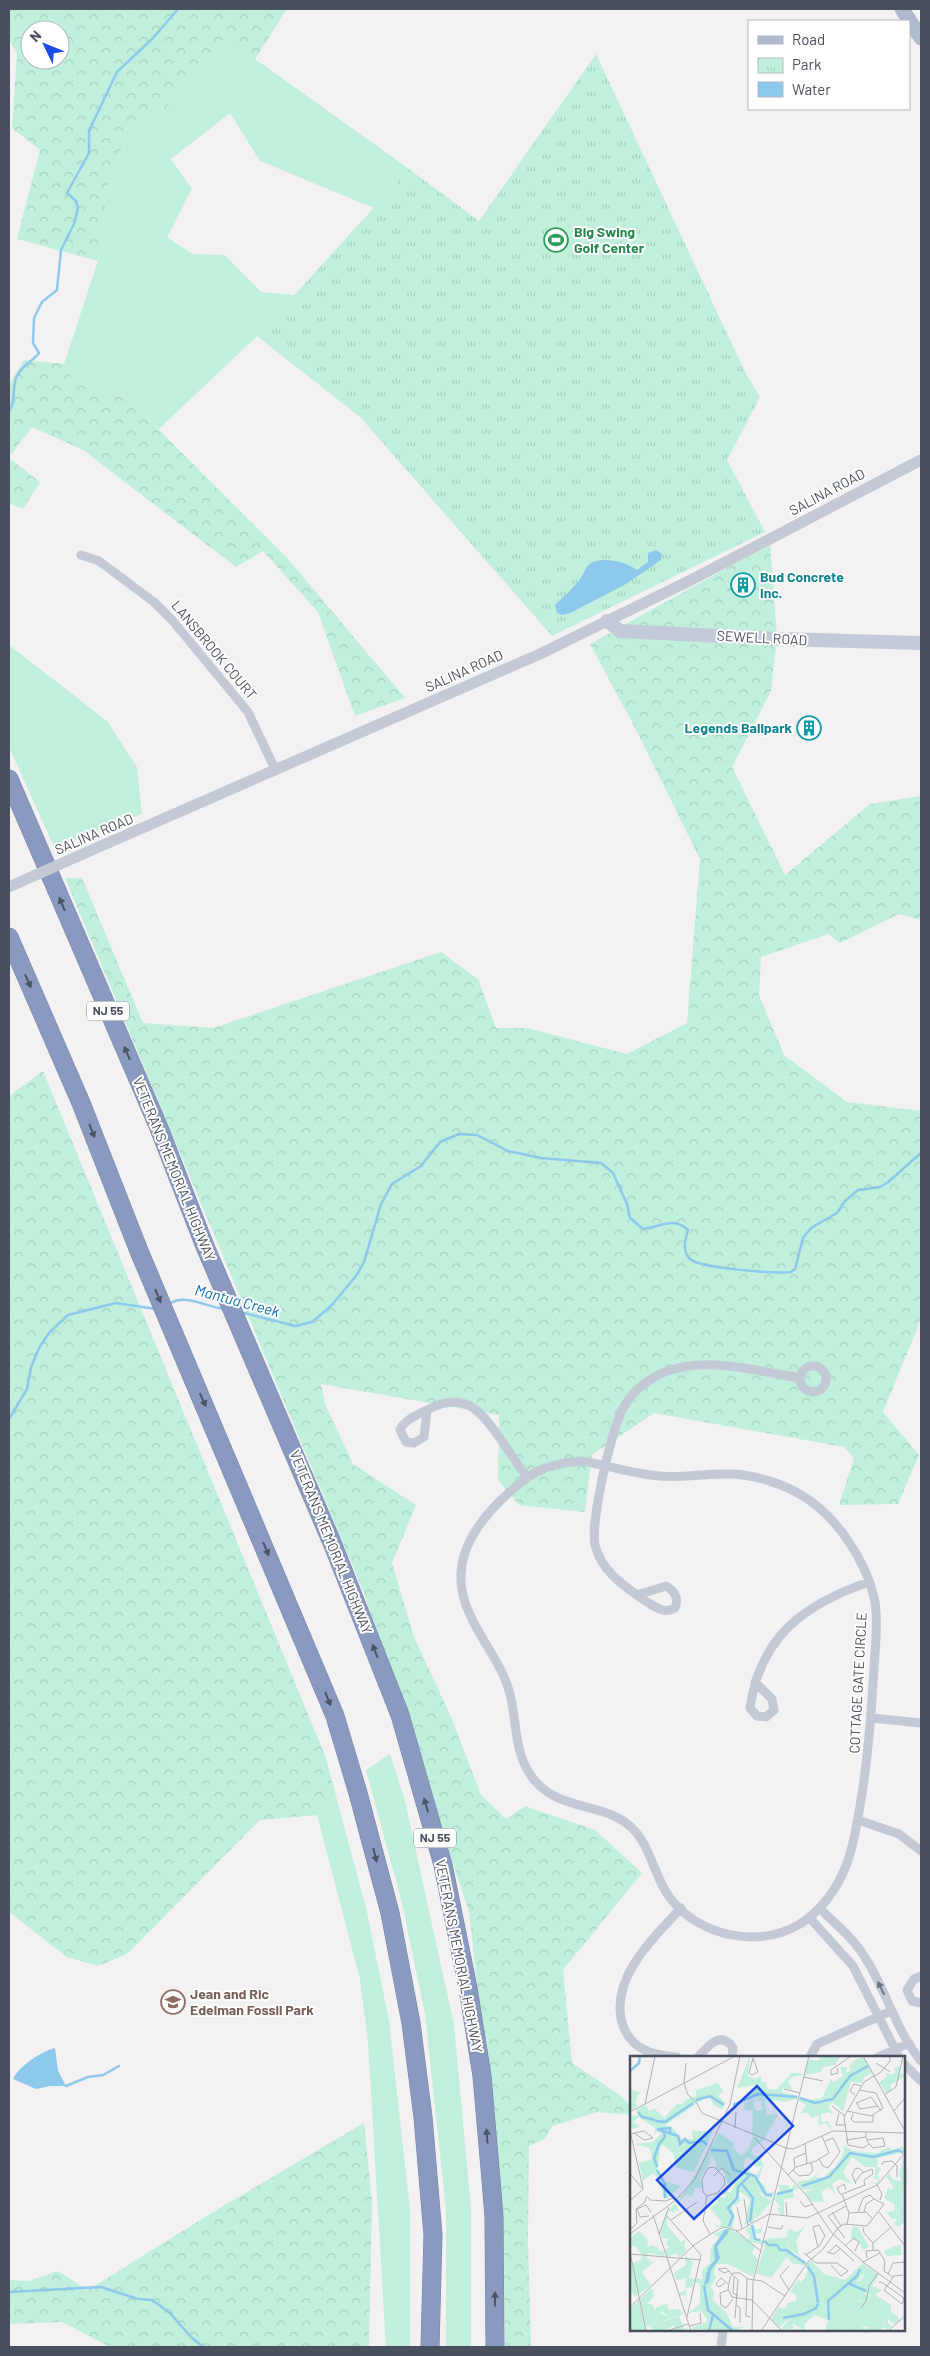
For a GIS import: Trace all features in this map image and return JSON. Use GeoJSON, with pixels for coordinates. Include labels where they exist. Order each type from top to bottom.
{"type":"FeatureCollection","features":[{"type":"Feature","properties":{"kind":"highway","name":"VETERANS MEMORIAL HIGHWAY"},"geometry":{"type":"LineString","coordinates":[[9,779],[159,1128],[204,1244],[254,1357],[361,1614],[400,1715],[443,1865],[468,1988],[482,2076],[494,2218],[495,2347]]}},
{"type":"Feature","properties":{"kind":"highway"},"geometry":{"type":"LineString","coordinates":[[9,937],[81,1103],[182,1356],[215,1428],[335,1716],[385,1894],[402,1970],[423,2117],[433,2235],[429,2342]]}},
{"type":"Feature","properties":{"kind":"main road"},"geometry":{"type":"LineString","coordinates":[[902,9],[909,20]]}},
{"type":"Feature","properties":{"kind":"main road"},"geometry":{"type":"LineString","coordinates":[[910,21],[921,38]]}},
{"type":"Feature","properties":{"kind":"main road","name":"SEWELL ROAD"},"geometry":{"type":"LineString","coordinates":[[607,621],[620,631],[779,639],[921,643]]}},
{"type":"Feature","properties":{"kind":"street","name":"SALINA ROAD"},"geometry":{"type":"LineString","coordinates":[[9,887],[498,673],[699,576],[921,460]]}},
{"type":"Feature","properties":{"kind":"street","name":"LANSBROOK COURT"},"geometry":{"type":"LineString","coordinates":[[81,555],[100,561],[154,602],[172,620],[248,712],[275,769]]}},
{"type":"Feature","properties":{"kind":"street"},"geometry":{"type":"LineString","coordinates":[[637,1595],[609,1572],[600,1558],[595,1544],[594,1528],[614,1431],[625,1404],[646,1383],[659,1374],[703,1365],[733,1367],[800,1378]]}},
{"type":"Feature","properties":{"kind":"street"},"geometry":{"type":"LineString","coordinates":[[427,1410],[456,1402],[474,1407],[486,1417],[527,1478]]}},
{"type":"Feature","properties":{"kind":"street","name":"COTTAGE GATE CIRCLE"},"geometry":{"type":"LineString","coordinates":[[581,1461],[658,1476],[732,1474],[751,1476],[787,1488],[806,1498],[838,1528],[866,1573],[875,1601],[876,1628],[869,1756],[858,1820],[844,1872],[837,1886],[819,1908],[798,1925],[776,1934],[741,1936],[720,1933],[704,1926],[681,1908],[666,1890],[643,1844],[633,1829],[613,1816],[566,1803],[546,1792],[527,1770],[520,1757],[510,1694],[495,1658],[470,1616],[461,1582],[466,1546],[474,1531],[490,1511],[527,1478],[555,1463],[581,1461]]}},
{"type":"Feature","properties":{"kind":"street"},"geometry":{"type":"LineString","coordinates":[[755,1682],[760,1666],[775,1641],[805,1611],[835,1594],[869,1582]]}},
{"type":"Feature","properties":{"kind":"street"},"geometry":{"type":"LineString","coordinates":[[871,1718],[921,1723]]}},
{"type":"Feature","properties":{"kind":"street"},"geometry":{"type":"LineString","coordinates":[[858,1820],[899,1834],[921,1851]]}},
{"type":"Feature","properties":{"kind":"street"},"geometry":{"type":"LineString","coordinates":[[671,2056],[639,2048],[624,2029],[619,2006],[626,1981],[641,1953],[681,1908]]}},
{"type":"Feature","properties":{"kind":"street"},"geometry":{"type":"LineString","coordinates":[[819,1908],[859,1948],[872,1969],[891,2011],[921,2061]]}},
{"type":"Feature","properties":{"kind":"street"},"geometry":{"type":"LineString","coordinates":[[809,1917],[853,1966],[897,2054]]}},
{"type":"Feature","properties":{"kind":"street"},"geometry":{"type":"LineString","coordinates":[[921,1976],[914,1979],[907,1990],[912,2001],[921,2004]]}},
{"type":"Feature","properties":{"kind":"street"},"geometry":{"type":"LineString","coordinates":[[811,2056],[817,2044],[891,2011]]}},
{"type":"Feature","properties":{"kind":"street"},"geometry":{"type":"LineString","coordinates":[[699,2056],[712,2043],[722,2038],[733,2048],[732,2056]]}},
{"type":"Feature","properties":{"kind":"street"},"geometry":{"type":"LineString","coordinates":[[884,2056],[897,2054],[909,2043]]}},
{"type":"Feature","properties":{"kind":"street"},"geometry":{"type":"LineString","coordinates":[[905,2065],[921,2081]]}},
{"type":"Feature","properties":{"kind":"street"},"geometry":{"type":"LineString","coordinates":[[721,2347],[723,2331]]}},
{"type":"Feature","properties":{"kind":"green space"},"geometry":{"type":"Polygon","coordinates":[[[9,9],[287,9],[255,59],[221,40],[164,111],[133,125],[109,177],[98,261],[17,239],[40,150],[12,128],[17,54],[9,39],[9,9]]]}},
{"type":"Feature","properties":{"kind":"green space"},"geometry":{"type":"Polygon","coordinates":[[[221,39],[255,59],[409,169],[374,208],[260,161],[230,113],[171,159],[192,189],[167,237],[192,254],[225,255],[261,292],[294,295],[257,336],[159,429],[125,396],[75,383],[64,364],[98,261],[109,177],[133,125],[164,111],[221,39]]]}},
{"type":"Feature","properties":{"kind":"green space"},"geometry":{"type":"Polygon","coordinates":[[[596,54],[746,374],[760,397],[727,460],[765,532],[552,636],[360,417],[257,336],[409,169],[479,221],[596,54]]]}},
{"type":"Feature","properties":{"kind":"green space"},"geometry":{"type":"Polygon","coordinates":[[[24,360],[64,364],[75,383],[125,396],[289,560],[405,698],[355,716],[318,612],[263,551],[236,567],[83,450],[32,427],[9,457],[9,385],[24,360]]]}},
{"type":"Feature","properties":{"kind":"green space"},"geometry":{"type":"Polygon","coordinates":[[[9,458],[40,482],[23,509],[9,503],[9,458]]]}},
{"type":"Feature","properties":{"kind":"green space"},"geometry":{"type":"Polygon","coordinates":[[[770,544],[777,637],[771,691],[732,767],[785,875],[870,804],[921,796],[921,920],[899,914],[840,943],[828,934],[761,957],[759,995],[784,1055],[847,1102],[921,1111],[921,1319],[883,1412],[919,1455],[898,1504],[839,1505],[854,1458],[844,1447],[654,1413],[592,1455],[585,1512],[519,1505],[498,1480],[499,1415],[321,1384],[325,1404],[353,1464],[416,1505],[392,1563],[414,1637],[451,1717],[481,1795],[506,1819],[525,1806],[595,1830],[642,1873],[563,1970],[572,2063],[621,2096],[630,2105],[630,2115],[597,2112],[553,2126],[544,2139],[529,2146],[528,2241],[531,2347],[505,2347],[503,2214],[469,1912],[364,1593],[65,878],[82,878],[143,1023],[213,1028],[441,952],[478,979],[496,1028],[527,1028],[627,1054],[687,1023],[700,859],[633,724],[590,644],[770,544]]]}},
{"type":"Feature","properties":{"kind":"green space"},"geometry":{"type":"Polygon","coordinates":[[[9,645],[107,721],[137,767],[142,814],[54,847],[9,747],[9,645]]]}},
{"type":"Feature","properties":{"kind":"green space"},"geometry":{"type":"Polygon","coordinates":[[[43,1071],[326,1758],[336,1796],[317,1815],[260,1820],[127,1954],[98,1966],[67,1957],[9,1912],[9,1096],[43,1071]]]}},
{"type":"Feature","properties":{"kind":"green space"},"geometry":{"type":"Polygon","coordinates":[[[390,1754],[405,1801],[454,2025],[471,2208],[471,2347],[446,2347],[446,2209],[425,2014],[402,1903],[366,1770],[390,1754]]]}},
{"type":"Feature","properties":{"kind":"green space"},"geometry":{"type":"Polygon","coordinates":[[[336,1796],[367,1912],[389,2021],[410,2210],[410,2347],[386,2347],[368,2042],[360,1979],[317,1815],[336,1796]]]}},
{"type":"Feature","properties":{"kind":"green space"},"geometry":{"type":"Polygon","coordinates":[[[364,2123],[372,2201],[369,2347],[110,2347],[62,2322],[9,2324],[9,2280],[29,2281],[58,2271],[88,2290],[213,2212],[364,2123]]]}},
{"type":"Feature","properties":{"kind":"water"},"geometry":{"type":"Polygon","coordinates":[[[656,550],[662,554],[661,560],[626,584],[570,613],[562,615],[557,613],[555,605],[575,586],[587,566],[591,563],[602,560],[615,561],[637,570],[648,562],[648,553],[656,550]]]}},
{"type":"Feature","properties":{"kind":"water"},"geometry":{"type":"Polygon","coordinates":[[[55,2048],[58,2071],[66,2086],[50,2086],[36,2089],[13,2079],[20,2069],[31,2060],[55,2048]]]}},
{"type":"Feature","properties":{"kind":"waterway"},"geometry":{"type":"LineString","coordinates":[[9,411],[13,403],[14,385],[17,376],[39,353],[33,343],[34,318],[42,302],[57,290],[61,250],[74,224],[78,208],[76,201],[67,193],[89,153],[89,131],[117,72],[153,38],[178,9]]}},
{"type":"Feature","properties":{"kind":"waterway","name":"Mantua Creek"},"geometry":{"type":"LineString","coordinates":[[240,1312],[295,1326],[312,1322],[331,1306],[356,1276],[364,1262],[381,1204],[392,1184],[421,1166],[440,1142],[459,1134],[477,1135],[508,1151],[541,1158],[601,1163],[613,1173],[627,1204],[630,1218],[643,1229],[672,1223],[677,1224],[688,1230],[685,1249],[690,1259],[722,1268],[770,1272],[791,1272],[795,1269],[803,1238],[811,1228],[837,1213],[845,1201],[858,1190],[880,1187],[887,1183],[921,1153]]}},
{"type":"Feature","properties":{"kind":"waterway","name":"Mantua Creek"},"geometry":{"type":"LineString","coordinates":[[169,1304],[175,1301],[189,1300],[225,1309]]}},
{"type":"Feature","properties":{"kind":"waterway","name":"Mantua Creek"},"geometry":{"type":"LineString","coordinates":[[9,1419],[27,1389],[31,1367],[39,1348],[49,1333],[68,1315],[116,1303],[156,1309]]}},
{"type":"Feature","properties":{"kind":"waterway"},"geometry":{"type":"LineString","coordinates":[[66,2086],[88,2077],[103,2075],[119,2066]]}},
{"type":"Feature","properties":{"kind":"waterway"},"geometry":{"type":"LineString","coordinates":[[9,2292],[101,2287],[138,2299],[152,2300],[170,2313],[191,2337],[203,2347]]}},
{"type":"Feature","properties":{"kind":"place","name":"Big Swing Golf Center"},"geometry":{"type":"Point","coordinates":[556,240]}},
{"type":"Feature","properties":{"kind":"place","name":"Bud Concrete Inc."},"geometry":{"type":"Point","coordinates":[743,585]}},
{"type":"Feature","properties":{"kind":"place","name":"Legends Ballpark"},"geometry":{"type":"Point","coordinates":[809,728]}},
{"type":"Feature","properties":{"kind":"place","name":"Jean and Ric Edelman Fossil Park"},"geometry":{"type":"Point","coordinates":[173,2002]}}]}
